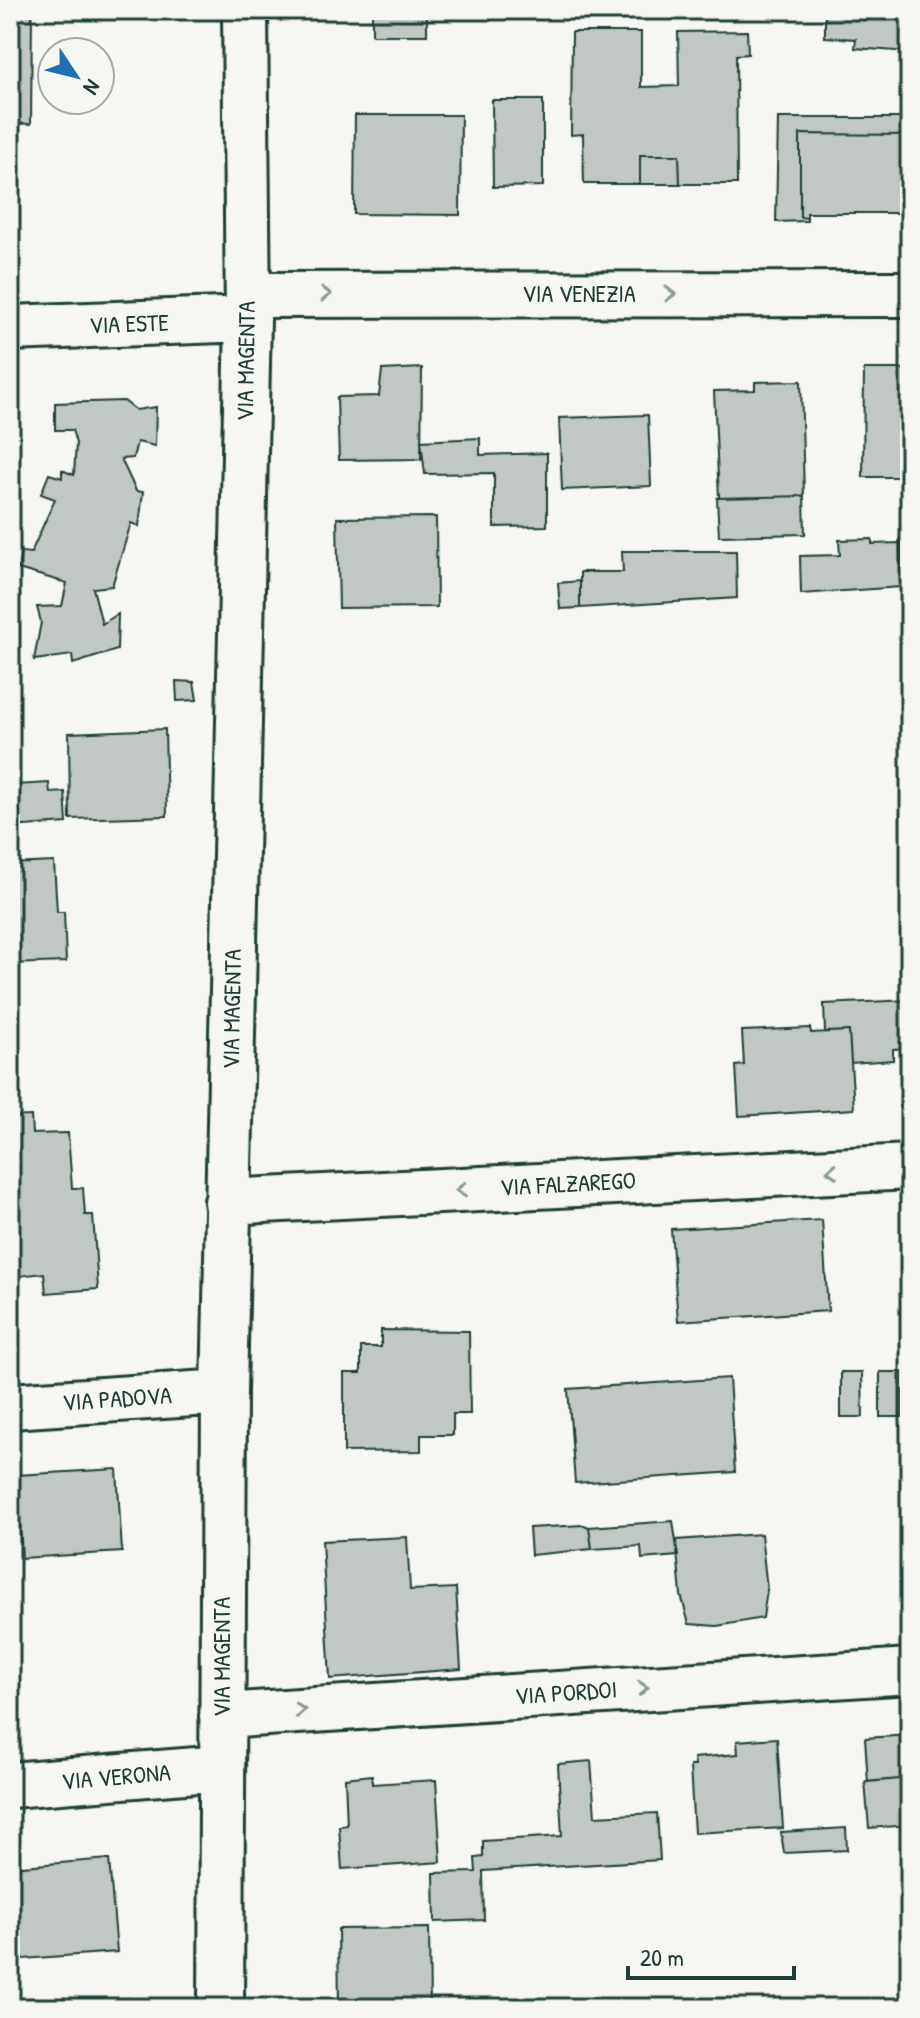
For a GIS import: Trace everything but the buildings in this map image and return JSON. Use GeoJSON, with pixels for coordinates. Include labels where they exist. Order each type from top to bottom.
{"type":"FeatureCollection","features":[{"type":"Feature","properties":{"kind":"street","name":"VIA MAGENTA"},"geometry":{"type":"LineString","coordinates":[[221,2008],[227,1202],[248,307],[245,10]]}},
{"type":"Feature","properties":{"kind":"street","name":"VIA VENEZIA"},"geometry":{"type":"LineString","coordinates":[[248,307],[910,294]]}},
{"type":"Feature","properties":{"kind":"street","name":"VIA ESTE"},"geometry":{"type":"LineString","coordinates":[[10,328],[248,307]]}},
{"type":"Feature","properties":{"kind":"street","name":"VIA FALZAREGO"},"geometry":{"type":"LineString","coordinates":[[227,1202],[910,1167]]}},
{"type":"Feature","properties":{"kind":"street","name":"VIA PADOVA"},"geometry":{"type":"LineString","coordinates":[[10,1406],[224,1392]]}},
{"type":"Feature","properties":{"kind":"street","name":"VIA PORDOI"},"geometry":{"type":"LineString","coordinates":[[222,1716],[910,1671]]}},
{"type":"Feature","properties":{"kind":"street","name":"VIA VERONA"},"geometry":{"type":"LineString","coordinates":[[10,1785],[222,1768]]}}]}
